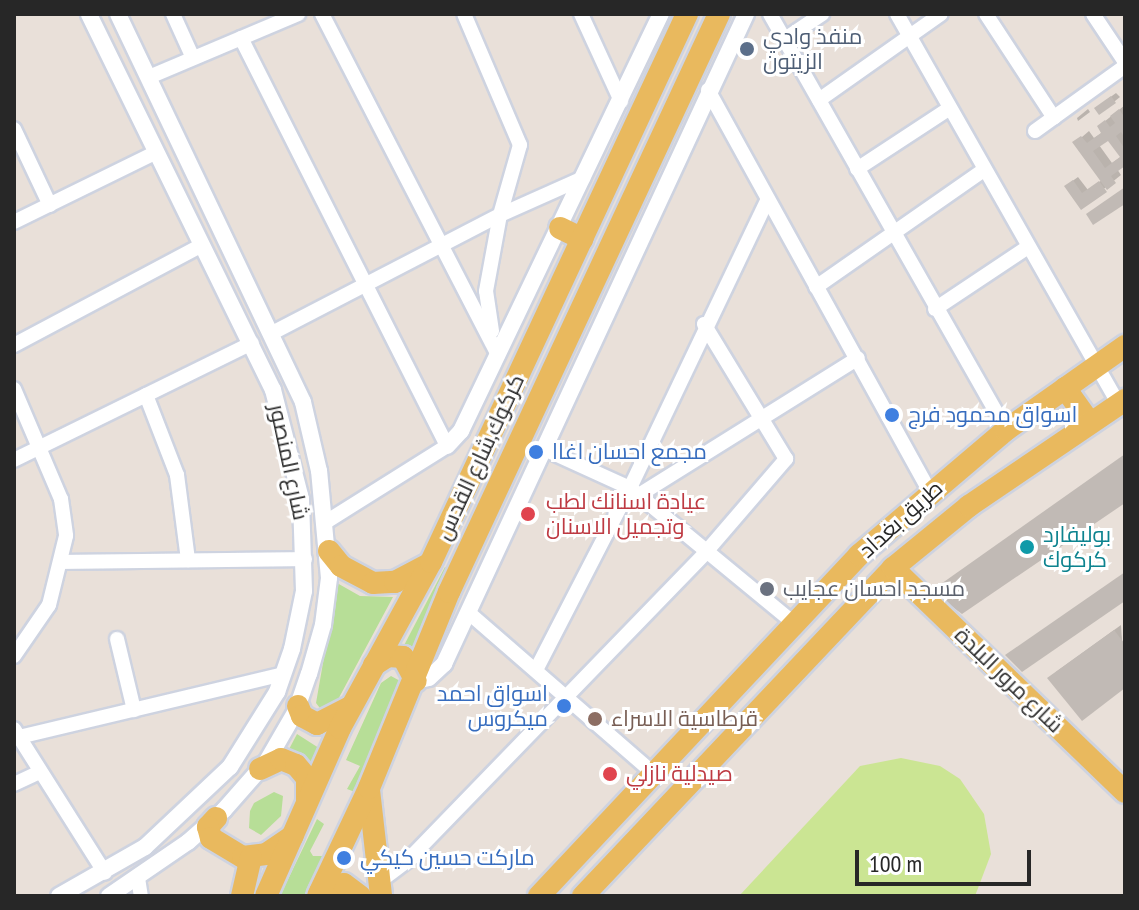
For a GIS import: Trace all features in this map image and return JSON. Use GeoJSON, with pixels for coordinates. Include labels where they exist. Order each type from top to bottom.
{"type":"FeatureCollection","features":[{"type":"Feature","properties":{"kind":"main road","name":"كركوك,شارع القدس"},"geometry":{"type":"LineString","coordinates":[[266,896],[352,704],[431,562],[687,14]]}},
{"type":"Feature","properties":{"kind":"main road","name":"كركوك,شارع القدس"},"geometry":{"type":"LineString","coordinates":[[319,894],[416,681],[449,592],[601,293],[699,55],[719,14]]}},
{"type":"Feature","properties":{"kind":"main road"},"geometry":{"type":"LineString","coordinates":[[699,55],[721,64]]}},
{"type":"Feature","properties":{"kind":"main road"},"geometry":{"type":"LineString","coordinates":[[560,228],[583,239]]}},
{"type":"Feature","properties":{"kind":"main road","name":"طريق بغداد"},"geometry":{"type":"LineString","coordinates":[[539,896],[794,623],[929,491],[1006,430],[1125,346]]}},
{"type":"Feature","properties":{"kind":"main road"},"geometry":{"type":"LineString","coordinates":[[1065,388],[1090,423]]}},
{"type":"Feature","properties":{"kind":"main road","name":"طريق بغداد"},"geometry":{"type":"LineString","coordinates":[[583,896],[893,568],[969,506],[1122,402]]}},
{"type":"Feature","properties":{"kind":"main road"},"geometry":{"type":"LineString","coordinates":[[329,551],[341,566],[373,583],[407,578],[431,562]]}},
{"type":"Feature","properties":{"kind":"main road","name":"شارع مرور البلدة"},"geometry":{"type":"LineString","coordinates":[[893,568],[1125,792]]}},
{"type":"Feature","properties":{"kind":"main road"},"geometry":{"type":"LineString","coordinates":[[374,665],[388,656],[403,657],[416,681]]}},
{"type":"Feature","properties":{"kind":"main road"},"geometry":{"type":"LineString","coordinates":[[298,706],[302,716],[317,724],[336,718],[352,704]]}},
{"type":"Feature","properties":{"kind":"main road"},"geometry":{"type":"LineString","coordinates":[[260,769],[281,759],[296,765],[307,778],[307,806]]}},
{"type":"Feature","properties":{"kind":"main road"},"geometry":{"type":"LineString","coordinates":[[369,788],[380,889]]}},
{"type":"Feature","properties":{"kind":"main road"},"geometry":{"type":"LineString","coordinates":[[216,818],[208,827],[213,841],[251,858]]}},
{"type":"Feature","properties":{"kind":"main road"},"geometry":{"type":"LineString","coordinates":[[242,896],[251,858],[294,836]]}},
{"type":"Feature","properties":{"kind":"main road"},"geometry":{"type":"LineString","coordinates":[[319,894],[344,884],[360,896]]}},
{"type":"Feature","properties":{"kind":"street","name":"شارع المنصور"},"geometry":{"type":"LineString","coordinates":[[59,896],[105,873],[145,847],[211,790],[250,740],[283,674],[300,620],[305,559],[301,499],[286,426],[252,343],[89,14]]}},
{"type":"Feature","properties":{"kind":"street","name":"شارع المنصور"},"geometry":{"type":"LineString","coordinates":[[109,896],[138,878],[216,818],[260,769],[298,706],[323,625],[329,551],[312,430],[274,332],[118,14]]}},
{"type":"Feature","properties":{"kind":"street"},"geometry":{"type":"LineString","coordinates":[[173,14],[193,58]]}},
{"type":"Feature","properties":{"kind":"street"},"geometry":{"type":"LineString","coordinates":[[149,77],[298,14]]}},
{"type":"Feature","properties":{"kind":"street"},"geometry":{"type":"LineString","coordinates":[[322,14],[498,355]]}},
{"type":"Feature","properties":{"kind":"street"},"geometry":{"type":"LineString","coordinates":[[464,14],[520,145],[500,215],[486,291],[498,355]]}},
{"type":"Feature","properties":{"kind":"street"},"geometry":{"type":"LineString","coordinates":[[581,14],[621,101]]}},
{"type":"Feature","properties":{"kind":"street"},"geometry":{"type":"LineString","coordinates":[[326,522],[447,446],[461,431],[661,14]]}},
{"type":"Feature","properties":{"kind":"street"},"geometry":{"type":"LineString","coordinates":[[416,681],[440,669],[469,613],[544,449],[601,293],[746,14]]}},
{"type":"Feature","properties":{"kind":"street"},"geometry":{"type":"LineString","coordinates":[[770,14],[1006,430]]}},
{"type":"Feature","properties":{"kind":"street"},"geometry":{"type":"LineString","coordinates":[[785,39],[822,14]]}},
{"type":"Feature","properties":{"kind":"street"},"geometry":{"type":"LineString","coordinates":[[897,14],[1094,367],[1122,402]]}},
{"type":"Feature","properties":{"kind":"street"},"geometry":{"type":"LineString","coordinates":[[819,100],[941,14]]}},
{"type":"Feature","properties":{"kind":"street"},"geometry":{"type":"LineString","coordinates":[[986,14],[1054,118]]}},
{"type":"Feature","properties":{"kind":"street"},"geometry":{"type":"LineString","coordinates":[[1035,131],[1124,69],[1093,14]]}},
{"type":"Feature","properties":{"kind":"street"},"geometry":{"type":"LineString","coordinates":[[241,38],[447,446]]}},
{"type":"Feature","properties":{"kind":"street"},"geometry":{"type":"LineString","coordinates":[[708,90],[929,491]]}},
{"type":"Feature","properties":{"kind":"street"},"geometry":{"type":"LineString","coordinates":[[857,169],[950,108]]}},
{"type":"Feature","properties":{"kind":"street"},"geometry":{"type":"LineString","coordinates":[[14,129],[50,205]]}},
{"type":"Feature","properties":{"kind":"street"},"geometry":{"type":"LineString","coordinates":[[14,222],[157,152]]}},
{"type":"Feature","properties":{"kind":"street"},"geometry":{"type":"LineString","coordinates":[[816,287],[984,170]]}},
{"type":"Feature","properties":{"kind":"street"},"geometry":{"type":"LineString","coordinates":[[173,185],[196,173]]}},
{"type":"Feature","properties":{"kind":"street"},"geometry":{"type":"LineString","coordinates":[[274,332],[444,249],[500,215],[583,178]]}},
{"type":"Feature","properties":{"kind":"street"},"geometry":{"type":"LineString","coordinates":[[537,668],[634,492],[704,324],[767,201]]}},
{"type":"Feature","properties":{"kind":"street"},"geometry":{"type":"LineString","coordinates":[[14,345],[202,245]]}},
{"type":"Feature","properties":{"kind":"street"},"geometry":{"type":"LineString","coordinates":[[935,309],[1028,247]]}},
{"type":"Feature","properties":{"kind":"street"},"geometry":{"type":"LineString","coordinates":[[380,889],[565,694],[706,552],[786,459],[704,324]]}},
{"type":"Feature","properties":{"kind":"street"},"geometry":{"type":"LineString","coordinates":[[14,460],[252,343]]}},
{"type":"Feature","properties":{"kind":"street"},"geometry":{"type":"LineString","coordinates":[[634,492],[761,419],[858,358]]}},
{"type":"Feature","properties":{"kind":"street"},"geometry":{"type":"LineString","coordinates":[[14,389],[61,499],[64,562],[39,624],[14,656]]}},
{"type":"Feature","properties":{"kind":"street"},"geometry":{"type":"LineString","coordinates":[[146,395],[177,475],[188,560]]}},
{"type":"Feature","properties":{"kind":"street"},"geometry":{"type":"LineString","coordinates":[[544,449],[634,492],[794,623]]}},
{"type":"Feature","properties":{"kind":"street"},"geometry":{"type":"LineString","coordinates":[[64,562],[305,559]]}},
{"type":"Feature","properties":{"kind":"street"},"geometry":{"type":"LineString","coordinates":[[469,613],[537,668],[653,773]]}},
{"type":"Feature","properties":{"kind":"street"},"geometry":{"type":"LineString","coordinates":[[117,639],[134,710]]}},
{"type":"Feature","properties":{"kind":"street"},"geometry":{"type":"LineString","coordinates":[[105,873],[16,733],[134,710],[283,674]]}},
{"type":"Feature","properties":{"kind":"street"},"geometry":{"type":"LineString","coordinates":[[14,784],[40,772]]}},
{"type":"Feature","properties":{"kind":"street"},"geometry":{"type":"LineString","coordinates":[[138,878],[141,896]]}},
{"type":"Feature","properties":{"kind":"green space"},"geometry":{"type":"Polygon","coordinates":[[[445,567],[453,573],[415,659],[400,653],[445,567]]]}},
{"type":"Feature","properties":{"kind":"green space"},"geometry":{"type":"Polygon","coordinates":[[[337,583],[360,596],[393,597],[334,707],[323,712],[316,703],[337,583]]]}},
{"type":"Feature","properties":{"kind":"green space"},"geometry":{"type":"Polygon","coordinates":[[[391,676],[402,682],[404,692],[355,792],[347,789],[360,766],[346,760],[381,683],[391,676]]]}},
{"type":"Feature","properties":{"kind":"green space"},"geometry":{"type":"Polygon","coordinates":[[[297,734],[322,750],[313,768],[287,753],[297,734]]]}},
{"type":"Feature","properties":{"kind":"green space"},"geometry":{"type":"Polygon","coordinates":[[[901,758],[940,766],[960,779],[984,814],[991,854],[975,896],[739,896],[860,766],[901,758]]]}},
{"type":"Feature","properties":{"kind":"green space"},"geometry":{"type":"Polygon","coordinates":[[[274,792],[283,796],[281,816],[261,835],[249,828],[250,811],[254,803],[274,792]]]}},
{"type":"Feature","properties":{"kind":"green space"},"geometry":{"type":"Polygon","coordinates":[[[317,819],[324,824],[310,851],[313,856],[324,856],[305,896],[280,896],[317,819]]]}},
{"type":"Feature","properties":{"kind":"building"},"geometry":{"type":"Polygon","coordinates":[[[1111,96],[1116,103],[1099,115],[1094,108],[1111,96]]]}},
{"type":"Feature","properties":{"kind":"building"},"geometry":{"type":"Polygon","coordinates":[[[1119,109],[1125,118],[1125,138],[1121,132],[1116,136],[1125,149],[1125,166],[1111,176],[1116,183],[1107,190],[1072,142],[1081,136],[1087,143],[1101,133],[1097,126],[1105,120],[1110,127],[1115,123],[1110,116],[1119,109]],[[1108,141],[1093,151],[1105,168],[1120,157],[1108,141]]]}},
{"type":"Feature","properties":{"kind":"building"},"geometry":{"type":"Polygon","coordinates":[[[1073,180],[1082,193],[1099,181],[1107,192],[1081,210],[1064,186],[1073,180]]]}},
{"type":"Feature","properties":{"kind":"building"},"geometry":{"type":"Polygon","coordinates":[[[1125,187],[1125,204],[1093,225],[1086,214],[1125,187]]]}},
{"type":"Feature","properties":{"kind":"building","name":"بوليفارد كركوك"},"geometry":{"type":"Polygon","coordinates":[[[1125,454],[1125,503],[962,614],[931,591],[1125,454]]]}},
{"type":"Feature","properties":{"kind":"building"},"geometry":{"type":"Polygon","coordinates":[[[1125,572],[1125,601],[1022,672],[1005,655],[1125,572]]]}},
{"type":"Feature","properties":{"kind":"building"},"geometry":{"type":"Polygon","coordinates":[[[1114,630],[1125,644],[1125,688],[1082,721],[1047,678],[1114,630]]]}},
{"type":"Feature","properties":{"kind":"place","name":"منفذ وادي الزيتون"},"geometry":{"type":"Point","coordinates":[747,49]}},
{"type":"Feature","properties":{"kind":"place","name":"اسواق محمود فرج"},"geometry":{"type":"Point","coordinates":[892,415]}},
{"type":"Feature","properties":{"kind":"place","name":"مجمع احسان اغاا"},"geometry":{"type":"Point","coordinates":[536,452]}},
{"type":"Feature","properties":{"kind":"place","name":"عيادة اسنانك لطب وتجميل الاسنان"},"geometry":{"type":"Point","coordinates":[528,514]}},
{"type":"Feature","properties":{"kind":"place","name":"بوليفارد كركوك"},"geometry":{"type":"Point","coordinates":[1027,547]}},
{"type":"Feature","properties":{"kind":"place","name":"مسجد احسان عجايب"},"geometry":{"type":"Point","coordinates":[767,589]}},
{"type":"Feature","properties":{"kind":"place","name":"اسواق احمد ميكروس"},"geometry":{"type":"Point","coordinates":[564,706]}},
{"type":"Feature","properties":{"kind":"place","name":"قرطاسية الاسراء"},"geometry":{"type":"Point","coordinates":[595,719]}},
{"type":"Feature","properties":{"kind":"place","name":"صيدلية نازلي"},"geometry":{"type":"Point","coordinates":[610,774]}},
{"type":"Feature","properties":{"kind":"place","name":"ماركت حسين كيكي"},"geometry":{"type":"Point","coordinates":[344,858]}}]}
